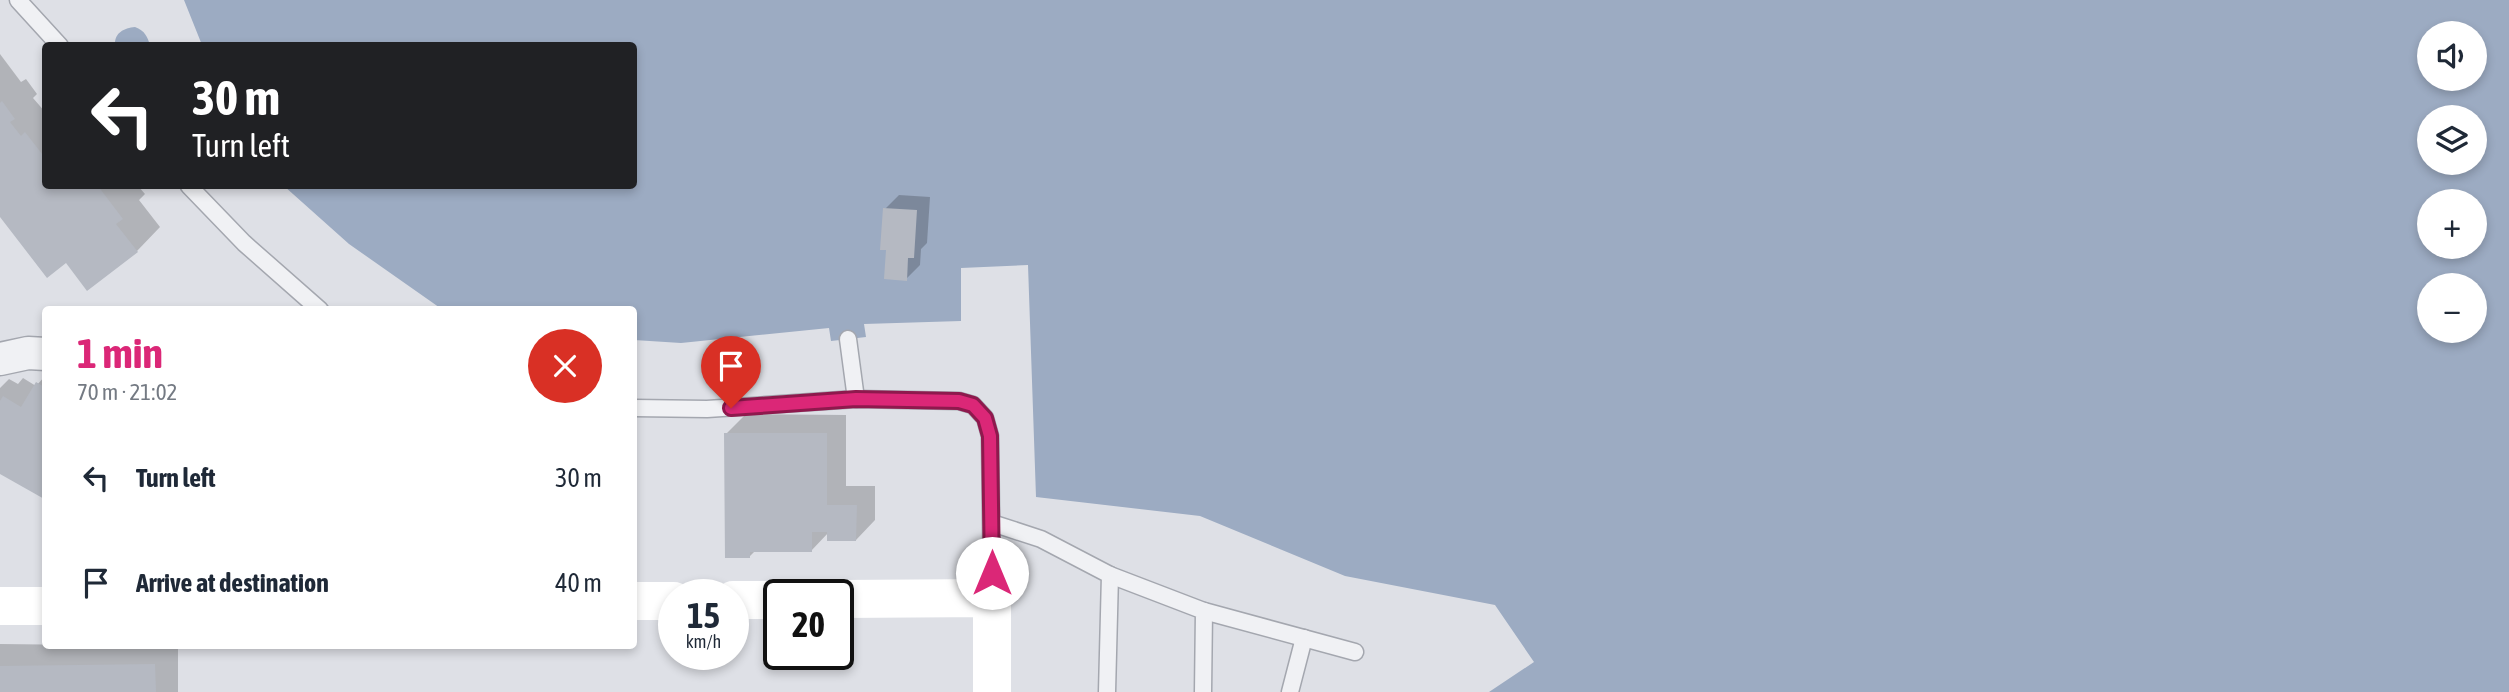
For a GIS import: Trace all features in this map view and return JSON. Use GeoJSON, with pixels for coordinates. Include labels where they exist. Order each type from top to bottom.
{"type":"FeatureCollection","features":[{"type":"Feature","properties":{"kind":"street"},"geometry":{"type":"LineString","coordinates":[[854,599],[992,598],[992,692]]}},
{"type":"Feature","properties":{"kind":"street"},"geometry":{"type":"LineString","coordinates":[[637,601],[658,601]]}},
{"type":"Feature","properties":{"kind":"street"},"geometry":{"type":"LineString","coordinates":[[0,606],[42,606]]}},
{"type":"Feature","properties":{"kind":"lane"},"geometry":{"type":"LineString","coordinates":[[18,0],[56,42]]}},
{"type":"Feature","properties":{"kind":"lane"},"geometry":{"type":"LineString","coordinates":[[192,189],[244,243],[315,306]]}},
{"type":"Feature","properties":{"kind":"lane"},"geometry":{"type":"LineString","coordinates":[[848,339],[856,399]]}},
{"type":"Feature","properties":{"kind":"lane"},"geometry":{"type":"LineString","coordinates":[[637,408],[707,410],[856,399],[941,399],[973,405],[985,418],[990,436],[992,598]]}},
{"type":"Feature","properties":{"kind":"lane"},"geometry":{"type":"LineString","coordinates":[[992,523],[1041,539],[1110,575],[1204,611],[1355,652]]}},
{"type":"Feature","properties":{"kind":"lane"},"geometry":{"type":"LineString","coordinates":[[1107,692],[1110,575]]}},
{"type":"Feature","properties":{"kind":"lane"},"geometry":{"type":"LineString","coordinates":[[1203,692],[1204,611]]}},
{"type":"Feature","properties":{"kind":"lane"},"geometry":{"type":"LineString","coordinates":[[1290,692],[1304,638]]}},
{"type":"Feature","properties":{"kind":"water"},"geometry":{"type":"Polygon","coordinates":[[[184,0],[2509,0],[2509,692],[1489,692],[1534,662],[1495,605],[1345,576],[1200,516],[1036,497],[1028,265],[961,268],[961,321],[864,324],[866,337],[831,341],[829,328],[681,343],[637,340],[637,306],[437,306],[349,244],[287,189],[637,189],[637,42],[201,42],[184,0]]]}},
{"type":"Feature","properties":{"kind":"water"},"geometry":{"type":"Polygon","coordinates":[[[135,27],[141,30],[149,42],[115,42],[120,32],[135,27]]]}},
{"type":"Feature","properties":{"kind":"building"},"geometry":{"type":"Polygon","coordinates":[[[2,101],[15,119],[10,122],[21,136],[25,132],[42,154],[42,189],[100,189],[123,219],[116,224],[138,252],[87,291],[66,263],[47,278],[0,217],[2,101]]]}},
{"type":"Feature","properties":{"kind":"building"},"geometry":{"type":"Polygon","coordinates":[[[883,208],[917,210],[914,258],[908,258],[907,281],[884,279],[886,250],[880,250],[883,208]]]}},
{"type":"Feature","properties":{"kind":"building"},"geometry":{"type":"Polygon","coordinates":[[[36,382],[42,386],[42,498],[0,474],[0,401],[3,396],[21,407],[36,382]]]}},
{"type":"Feature","properties":{"kind":"building"},"geometry":{"type":"Polygon","coordinates":[[[724,433],[827,433],[827,505],[857,505],[856,541],[827,541],[827,532],[812,532],[812,552],[750,552],[750,558],[725,558],[724,433]]]}},
{"type":"Feature","properties":{"kind":"building"},"geometry":{"type":"Polygon","coordinates":[[[155,664],[156,692],[0,692],[0,666],[155,664]]]}},
{"type":"Feature","properties":{"kind":"route"},"geometry":{"type":"LineString","coordinates":[[731,408],[856,399],[941,399],[973,405],[985,418],[990,436],[992,573]]}}]}
